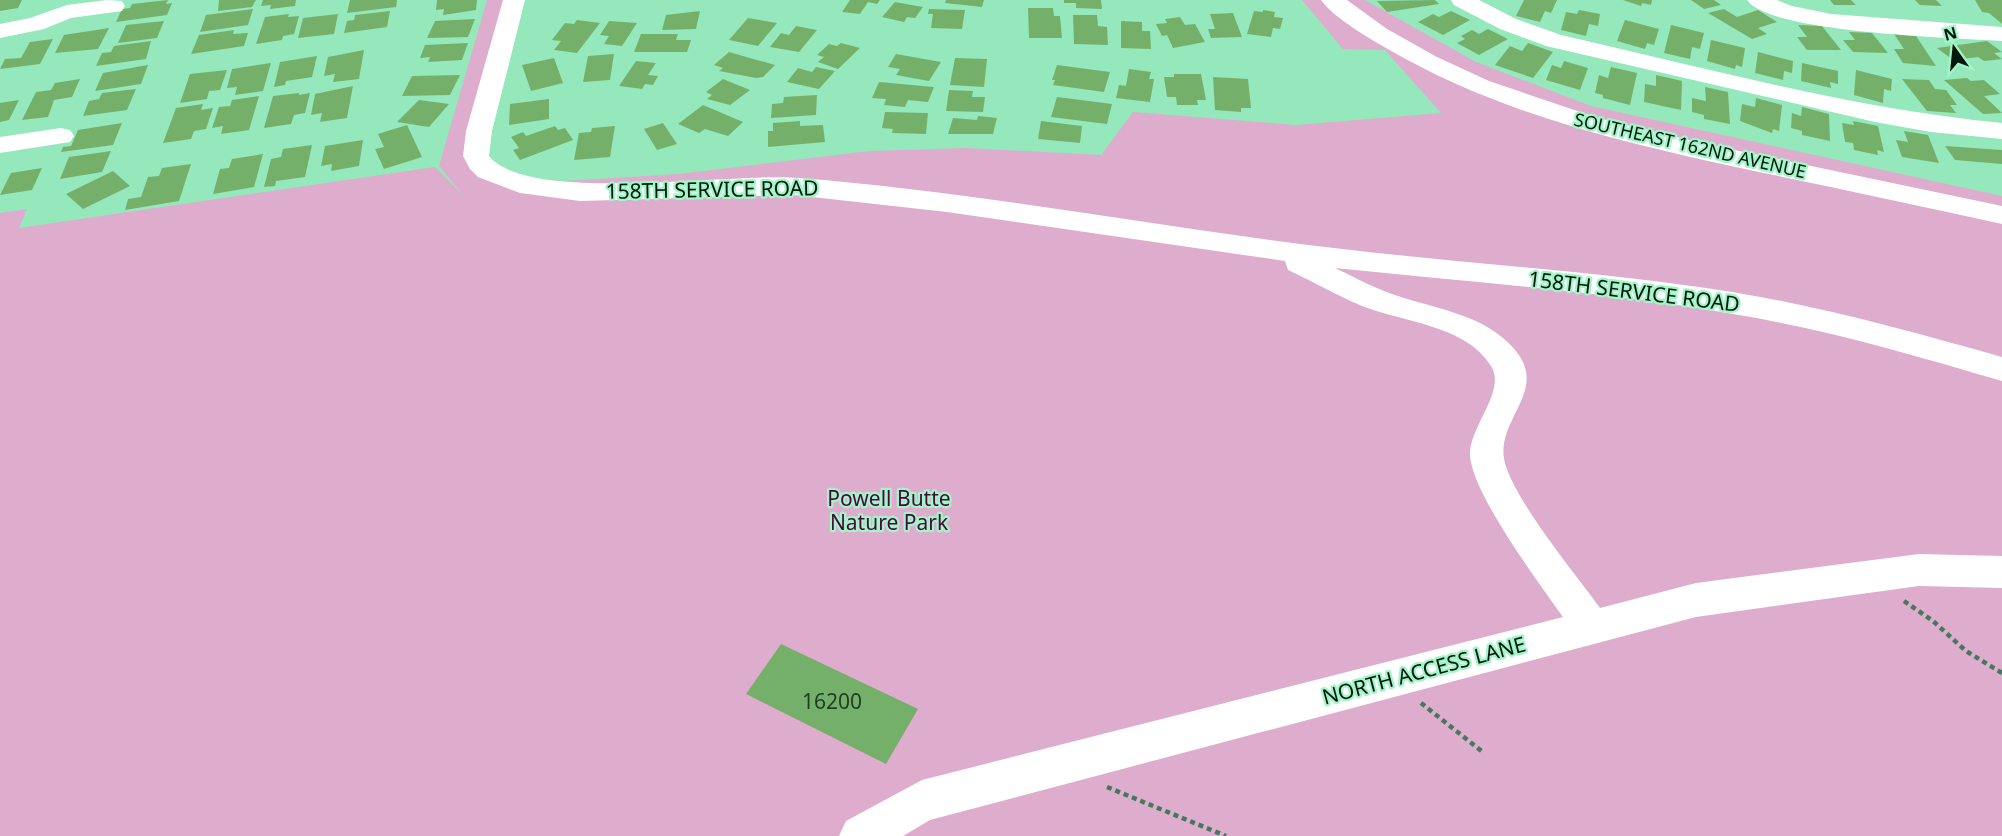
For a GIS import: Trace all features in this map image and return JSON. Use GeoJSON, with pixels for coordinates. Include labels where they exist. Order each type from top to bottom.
{"type":"FeatureCollection","features":[{"type":"Feature","properties":{"kind":"street","name":"158TH SERVICE ROAD"},"geometry":{"type":"LineString","coordinates":[[513,0],[476,152],[481,167],[507,180],[545,190],[561,192],[816,188],[1260,248],[1733,303],[1873,332],[2002,369]]}},
{"type":"Feature","properties":{"kind":"street","name":"SOUTHEAST 162ND AVENUE"},"geometry":{"type":"LineString","coordinates":[[1332,0],[1358,21],[1406,50],[1468,80],[1537,107],[1656,141],[2002,215]]}},
{"type":"Feature","properties":{"kind":"street"},"geometry":{"type":"LineString","coordinates":[[1462,0],[1508,24],[1564,44],[1875,114],[1931,124],[2002,131]]}},
{"type":"Feature","properties":{"kind":"street"},"geometry":{"type":"LineString","coordinates":[[1758,0],[1786,12],[1818,19],[2002,34]]}},
{"type":"Feature","properties":{"kind":"street"},"geometry":{"type":"LineString","coordinates":[[1776,0],[1789,6],[1828,14],[1878,15],[1889,26]]}},
{"type":"Feature","properties":{"kind":"street"},"geometry":{"type":"LineString","coordinates":[[0,31],[36,24],[67,12],[114,6]]}},
{"type":"Feature","properties":{"kind":"street"},"geometry":{"type":"LineString","coordinates":[[0,145],[61,136]]}},
{"type":"Feature","properties":{"kind":"street","name":"158TH SERVICE ROAD"},"geometry":{"type":"LineString","coordinates":[[1260,248],[1374,299],[1464,329],[1502,356],[1510,372],[1510,385],[1489,433],[1487,461],[1506,502],[1592,627]]}},
{"type":"Feature","properties":{"kind":"street","name":"NORTH ACCESS LANE"},"geometry":{"type":"LineString","coordinates":[[861,836],[922,801],[1696,600],[1919,570],[2002,572]]}},
{"type":"Feature","properties":{"kind":"path"},"geometry":{"type":"LineString","coordinates":[[1884,575],[1906,603],[1933,621],[1966,651],[2002,673]]}},
{"type":"Feature","properties":{"kind":"path"},"geometry":{"type":"LineString","coordinates":[[1392,679],[1484,753]]}},
{"type":"Feature","properties":{"kind":"path"},"geometry":{"type":"LineString","coordinates":[[1098,783],[1226,836]]}},
{"type":"Feature","properties":{"kind":"green space","name":"Powell Butte Nature Park"},"geometry":{"type":"Polygon","coordinates":[[[487,0],[519,0],[484,138],[489,158],[504,169],[535,179],[564,181],[678,174],[869,151],[966,148],[1101,155],[1133,112],[1296,125],[1441,113],[1385,50],[1343,49],[1302,0],[1365,0],[1476,62],[1591,106],[2002,196],[2002,836],[0,836],[0,213],[27,209],[19,228],[435,167],[464,196],[439,166],[487,0]]]}},
{"type":"Feature","properties":{"kind":"building"},"geometry":{"type":"Polygon","coordinates":[[[0,0],[22,0],[18,8],[0,11],[0,0]]]}},
{"type":"Feature","properties":{"kind":"building"},"geometry":{"type":"Polygon","coordinates":[[[168,0],[166,4],[172,3],[167,15],[116,22],[122,9],[130,8],[132,4],[168,0]]]}},
{"type":"Feature","properties":{"kind":"building"},"geometry":{"type":"Polygon","coordinates":[[[219,0],[256,0],[252,7],[218,11],[219,0]]]}},
{"type":"Feature","properties":{"kind":"building"},"geometry":{"type":"Polygon","coordinates":[[[263,0],[296,0],[295,6],[270,9],[271,5],[261,6],[263,0]]]}},
{"type":"Feature","properties":{"kind":"building"},"geometry":{"type":"Polygon","coordinates":[[[350,0],[397,0],[396,7],[347,13],[350,0]]]}},
{"type":"Feature","properties":{"kind":"building"},"geometry":{"type":"Polygon","coordinates":[[[437,0],[477,0],[476,10],[443,15],[444,9],[436,10],[437,0]]]}},
{"type":"Feature","properties":{"kind":"building"},"geometry":{"type":"Polygon","coordinates":[[[850,0],[880,0],[877,4],[868,2],[860,14],[842,12],[850,0]]]}},
{"type":"Feature","properties":{"kind":"building"},"geometry":{"type":"Polygon","coordinates":[[[946,0],[984,0],[982,7],[945,3],[946,0]]]}},
{"type":"Feature","properties":{"kind":"building"},"geometry":{"type":"Polygon","coordinates":[[[1064,0],[1101,0],[1102,9],[1076,8],[1076,3],[1064,3],[1064,0]]]}},
{"type":"Feature","properties":{"kind":"building"},"geometry":{"type":"Polygon","coordinates":[[[1435,0],[1439,4],[1387,12],[1377,1],[1435,0]]]}},
{"type":"Feature","properties":{"kind":"building"},"geometry":{"type":"Polygon","coordinates":[[[1524,0],[1557,0],[1551,13],[1545,11],[1540,22],[1516,16],[1524,0]]]}},
{"type":"Feature","properties":{"kind":"building"},"geometry":{"type":"Polygon","coordinates":[[[1623,0],[1652,0],[1651,5],[1642,3],[1641,6],[1623,0]]]}},
{"type":"Feature","properties":{"kind":"building"},"geometry":{"type":"Polygon","coordinates":[[[1691,0],[1714,0],[1721,5],[1704,9],[1691,0]]]}},
{"type":"Feature","properties":{"kind":"building"},"geometry":{"type":"Polygon","coordinates":[[[1830,0],[1851,0],[1856,5],[1834,5],[1830,0]]]}},
{"type":"Feature","properties":{"kind":"building"},"geometry":{"type":"Polygon","coordinates":[[[1915,0],[1936,0],[1942,6],[1920,5],[1915,0]]]}},
{"type":"Feature","properties":{"kind":"building"},"geometry":{"type":"Polygon","coordinates":[[[1975,0],[2002,0],[2002,24],[1989,13],[1982,12],[1975,0]]]}},
{"type":"Feature","properties":{"kind":"building"},"geometry":{"type":"Polygon","coordinates":[[[895,2],[923,7],[915,18],[907,17],[904,22],[882,17],[895,2]]]}},
{"type":"Feature","properties":{"kind":"building"},"geometry":{"type":"Polygon","coordinates":[[[1028,8],[1053,8],[1054,16],[1060,16],[1062,38],[1029,38],[1028,8]]]}},
{"type":"Feature","properties":{"kind":"building"},"geometry":{"type":"Polygon","coordinates":[[[253,9],[248,25],[200,32],[206,15],[253,9]]]}},
{"type":"Feature","properties":{"kind":"building"},"geometry":{"type":"Polygon","coordinates":[[[929,9],[965,10],[962,29],[931,28],[933,14],[928,14],[929,9]]]}},
{"type":"Feature","properties":{"kind":"building"},"geometry":{"type":"Polygon","coordinates":[[[1724,9],[1737,17],[1758,10],[1777,22],[1758,28],[1767,34],[1752,39],[1708,13],[1724,9]]]}},
{"type":"Feature","properties":{"kind":"building"},"geometry":{"type":"Polygon","coordinates":[[[1263,10],[1275,12],[1274,17],[1283,18],[1280,29],[1273,28],[1271,37],[1247,34],[1254,11],[1263,12],[1263,10]]]}},
{"type":"Feature","properties":{"kind":"building"},"geometry":{"type":"Polygon","coordinates":[[[1579,10],[1600,14],[1598,26],[1589,24],[1586,36],[1561,30],[1566,12],[1577,14],[1579,10]]]}},
{"type":"Feature","properties":{"kind":"building"},"geometry":{"type":"Polygon","coordinates":[[[390,11],[387,27],[344,33],[347,21],[354,20],[355,15],[390,11]]]}},
{"type":"Feature","properties":{"kind":"building"},"geometry":{"type":"Polygon","coordinates":[[[700,11],[696,29],[662,30],[666,15],[700,11]]]}},
{"type":"Feature","properties":{"kind":"building"},"geometry":{"type":"Polygon","coordinates":[[[1451,11],[1470,20],[1443,35],[1418,22],[1433,14],[1439,17],[1451,11]]]}},
{"type":"Feature","properties":{"kind":"building"},"geometry":{"type":"Polygon","coordinates":[[[1233,13],[1242,37],[1211,38],[1208,29],[1215,29],[1210,14],[1233,13]]]}},
{"type":"Feature","properties":{"kind":"building"},"geometry":{"type":"Polygon","coordinates":[[[289,14],[288,17],[299,16],[294,34],[283,36],[282,40],[256,44],[265,17],[289,14]]]}},
{"type":"Feature","properties":{"kind":"building"},"geometry":{"type":"Polygon","coordinates":[[[338,14],[334,34],[298,38],[303,18],[338,14]]]}},
{"type":"Feature","properties":{"kind":"building"},"geometry":{"type":"Polygon","coordinates":[[[1073,15],[1097,15],[1098,26],[1107,27],[1108,45],[1074,44],[1073,15]]]}},
{"type":"Feature","properties":{"kind":"building"},"geometry":{"type":"Polygon","coordinates":[[[1180,17],[1185,25],[1195,24],[1205,42],[1173,48],[1167,35],[1162,36],[1156,24],[1167,23],[1165,19],[1180,17]]]}},
{"type":"Feature","properties":{"kind":"building"},"geometry":{"type":"Polygon","coordinates":[[[748,18],[777,23],[758,46],[729,40],[748,18]]]}},
{"type":"Feature","properties":{"kind":"building"},"geometry":{"type":"Polygon","coordinates":[[[475,19],[468,37],[427,38],[435,21],[475,19]]]}},
{"type":"Feature","properties":{"kind":"building"},"geometry":{"type":"Polygon","coordinates":[[[577,20],[600,23],[577,53],[554,50],[561,41],[552,40],[565,23],[574,24],[577,20]]]}},
{"type":"Feature","properties":{"kind":"building"},"geometry":{"type":"Polygon","coordinates":[[[1625,20],[1659,29],[1654,45],[1647,43],[1645,49],[1617,41],[1625,20]]]}},
{"type":"Feature","properties":{"kind":"building"},"geometry":{"type":"Polygon","coordinates":[[[164,21],[157,38],[118,43],[126,25],[164,21]]]}},
{"type":"Feature","properties":{"kind":"building"},"geometry":{"type":"Polygon","coordinates":[[[609,21],[637,23],[622,46],[604,44],[609,36],[600,35],[609,21]]]}},
{"type":"Feature","properties":{"kind":"building"},"geometry":{"type":"Polygon","coordinates":[[[1121,21],[1142,22],[1142,31],[1150,31],[1151,49],[1121,48],[1121,21]]]}},
{"type":"Feature","properties":{"kind":"building"},"geometry":{"type":"Polygon","coordinates":[[[1671,25],[1704,33],[1700,49],[1692,47],[1690,59],[1664,53],[1671,25]]]}},
{"type":"Feature","properties":{"kind":"building"},"geometry":{"type":"Polygon","coordinates":[[[1798,25],[1822,26],[1841,50],[1807,50],[1797,37],[1807,37],[1798,25]]]}},
{"type":"Feature","properties":{"kind":"building"},"geometry":{"type":"Polygon","coordinates":[[[796,26],[817,30],[799,52],[770,47],[781,33],[789,35],[796,26]]]}},
{"type":"Feature","properties":{"kind":"building"},"geometry":{"type":"Polygon","coordinates":[[[109,28],[98,49],[55,53],[64,35],[109,28]]]}},
{"type":"Feature","properties":{"kind":"building"},"geometry":{"type":"Polygon","coordinates":[[[1488,29],[1508,39],[1479,55],[1457,43],[1465,39],[1461,36],[1472,30],[1479,34],[1488,29]]]}},
{"type":"Feature","properties":{"kind":"building"},"geometry":{"type":"Polygon","coordinates":[[[234,30],[233,34],[248,33],[244,46],[191,54],[199,35],[234,30]]]}},
{"type":"Feature","properties":{"kind":"building"},"geometry":{"type":"Polygon","coordinates":[[[1892,31],[1914,33],[1936,66],[1903,63],[1894,49],[1904,49],[1892,31]]]}},
{"type":"Feature","properties":{"kind":"building"},"geometry":{"type":"Polygon","coordinates":[[[1849,32],[1872,33],[1888,53],[1853,52],[1843,40],[1855,40],[1849,32]]]}},
{"type":"Feature","properties":{"kind":"building"},"geometry":{"type":"Polygon","coordinates":[[[641,34],[678,34],[676,40],[691,40],[687,52],[634,52],[641,34]]]}},
{"type":"Feature","properties":{"kind":"building"},"geometry":{"type":"Polygon","coordinates":[[[53,39],[40,64],[0,69],[5,59],[21,58],[30,42],[53,39]]]}},
{"type":"Feature","properties":{"kind":"building"},"geometry":{"type":"Polygon","coordinates":[[[1711,40],[1745,48],[1742,67],[1736,65],[1735,69],[1707,61],[1711,40]]]}},
{"type":"Feature","properties":{"kind":"building"},"geometry":{"type":"Polygon","coordinates":[[[151,41],[146,59],[96,66],[102,53],[111,52],[114,46],[151,41]]]}},
{"type":"Feature","properties":{"kind":"building"},"geometry":{"type":"Polygon","coordinates":[[[1987,41],[2002,52],[1994,53],[2002,59],[1984,61],[1978,57],[1953,60],[1937,48],[1987,41]]]}},
{"type":"Feature","properties":{"kind":"building"},"geometry":{"type":"Polygon","coordinates":[[[468,43],[462,60],[428,62],[430,57],[420,58],[425,45],[468,43]]]}},
{"type":"Feature","properties":{"kind":"building"},"geometry":{"type":"Polygon","coordinates":[[[841,43],[860,48],[838,69],[818,62],[824,57],[817,55],[829,44],[837,46],[841,43]]]}},
{"type":"Feature","properties":{"kind":"building"},"geometry":{"type":"Polygon","coordinates":[[[1528,43],[1553,52],[1533,78],[1495,65],[1510,46],[1522,51],[1528,43]]]}},
{"type":"Feature","properties":{"kind":"building"},"geometry":{"type":"Polygon","coordinates":[[[364,50],[359,79],[333,82],[335,74],[324,76],[328,57],[364,50]]]}},
{"type":"Feature","properties":{"kind":"building"},"geometry":{"type":"Polygon","coordinates":[[[729,52],[775,65],[763,77],[756,78],[719,71],[723,68],[714,65],[729,52]]]}},
{"type":"Feature","properties":{"kind":"building"},"geometry":{"type":"Polygon","coordinates":[[[1758,52],[1793,61],[1792,73],[1784,71],[1783,80],[1755,73],[1758,52]]]}},
{"type":"Feature","properties":{"kind":"building"},"geometry":{"type":"Polygon","coordinates":[[[614,54],[610,80],[583,82],[588,56],[614,54]]]}},
{"type":"Feature","properties":{"kind":"building"},"geometry":{"type":"Polygon","coordinates":[[[896,54],[941,62],[929,81],[896,75],[900,69],[888,67],[896,54]]]}},
{"type":"Feature","properties":{"kind":"building"},"geometry":{"type":"Polygon","coordinates":[[[317,56],[312,77],[286,81],[285,85],[274,87],[280,62],[317,56]]]}},
{"type":"Feature","properties":{"kind":"building"},"geometry":{"type":"Polygon","coordinates":[[[554,58],[563,83],[531,91],[522,65],[554,58]]]}},
{"type":"Feature","properties":{"kind":"building"},"geometry":{"type":"Polygon","coordinates":[[[955,58],[987,59],[984,87],[950,85],[955,58]]]}},
{"type":"Feature","properties":{"kind":"building"},"geometry":{"type":"Polygon","coordinates":[[[636,61],[656,63],[648,75],[658,76],[653,85],[645,84],[642,89],[619,86],[636,61]]]}},
{"type":"Feature","properties":{"kind":"building"},"geometry":{"type":"Polygon","coordinates":[[[1564,61],[1588,68],[1580,90],[1546,80],[1552,65],[1561,68],[1564,61]]]}},
{"type":"Feature","properties":{"kind":"building"},"geometry":{"type":"Polygon","coordinates":[[[271,63],[263,91],[235,95],[237,87],[227,88],[232,69],[271,63]]]}},
{"type":"Feature","properties":{"kind":"building"},"geometry":{"type":"Polygon","coordinates":[[[1802,63],[1838,71],[1838,84],[1830,82],[1831,88],[1801,81],[1802,63]]]}},
{"type":"Feature","properties":{"kind":"building"},"geometry":{"type":"Polygon","coordinates":[[[148,65],[141,84],[95,91],[103,73],[148,65]]]}},
{"type":"Feature","properties":{"kind":"building"},"geometry":{"type":"Polygon","coordinates":[[[1057,65],[1110,72],[1104,92],[1053,85],[1055,80],[1052,80],[1057,65]]]}},
{"type":"Feature","properties":{"kind":"building"},"geometry":{"type":"Polygon","coordinates":[[[816,67],[835,71],[819,89],[787,82],[798,68],[812,72],[816,67]]]}},
{"type":"Feature","properties":{"kind":"building"},"geometry":{"type":"Polygon","coordinates":[[[1611,67],[1637,73],[1630,105],[1603,98],[1603,95],[1595,93],[1599,75],[1608,78],[1611,67]]]}},
{"type":"Feature","properties":{"kind":"building"},"geometry":{"type":"Polygon","coordinates":[[[1129,69],[1151,72],[1149,79],[1154,79],[1150,102],[1116,98],[1119,85],[1126,86],[1129,69]]]}},
{"type":"Feature","properties":{"kind":"building"},"geometry":{"type":"Polygon","coordinates":[[[227,70],[220,90],[209,91],[207,99],[180,103],[190,74],[227,70]]]}},
{"type":"Feature","properties":{"kind":"building"},"geometry":{"type":"Polygon","coordinates":[[[1856,70],[1892,79],[1891,91],[1884,89],[1883,103],[1854,95],[1856,70]]]}},
{"type":"Feature","properties":{"kind":"building"},"geometry":{"type":"Polygon","coordinates":[[[1174,74],[1201,74],[1206,100],[1197,100],[1198,105],[1177,105],[1176,97],[1167,97],[1164,77],[1174,77],[1174,74]]]}},
{"type":"Feature","properties":{"kind":"building"},"geometry":{"type":"Polygon","coordinates":[[[460,75],[450,95],[402,96],[412,76],[460,75]]]}},
{"type":"Feature","properties":{"kind":"building"},"geometry":{"type":"Polygon","coordinates":[[[1656,75],[1682,81],[1681,110],[1644,102],[1645,84],[1656,86],[1656,75]]]}},
{"type":"Feature","properties":{"kind":"building"},"geometry":{"type":"Polygon","coordinates":[[[1213,77],[1248,79],[1251,108],[1241,108],[1241,112],[1215,110],[1213,77]]]}},
{"type":"Feature","properties":{"kind":"building"},"geometry":{"type":"Polygon","coordinates":[[[1967,78],[1971,81],[1984,80],[2000,94],[1984,96],[2002,113],[1983,114],[1944,80],[1967,78]]]}},
{"type":"Feature","properties":{"kind":"building"},"geometry":{"type":"Polygon","coordinates":[[[80,79],[72,97],[54,100],[48,117],[22,120],[36,92],[51,90],[55,83],[80,79]]]}},
{"type":"Feature","properties":{"kind":"building"},"geometry":{"type":"Polygon","coordinates":[[[723,79],[750,90],[730,105],[707,99],[712,95],[706,92],[723,79]]]}},
{"type":"Feature","properties":{"kind":"building"},"geometry":{"type":"Polygon","coordinates":[[[1902,79],[1929,80],[1935,89],[1946,90],[1957,105],[1950,105],[1956,113],[1927,111],[1902,79]]]}},
{"type":"Feature","properties":{"kind":"building"},"geometry":{"type":"Polygon","coordinates":[[[879,82],[934,87],[928,102],[908,100],[905,107],[884,105],[886,99],[872,98],[879,82]]]}},
{"type":"Feature","properties":{"kind":"building"},"geometry":{"type":"Polygon","coordinates":[[[353,86],[347,118],[320,122],[322,113],[311,115],[315,94],[353,86]]]}},
{"type":"Feature","properties":{"kind":"building"},"geometry":{"type":"Polygon","coordinates":[[[1705,87],[1728,92],[1730,124],[1704,119],[1704,115],[1692,112],[1692,98],[1706,101],[1705,87]]]}},
{"type":"Feature","properties":{"kind":"building"},"geometry":{"type":"Polygon","coordinates":[[[136,89],[127,110],[83,116],[89,101],[99,99],[102,93],[136,89]]]}},
{"type":"Feature","properties":{"kind":"building"},"geometry":{"type":"Polygon","coordinates":[[[949,90],[973,91],[972,97],[985,97],[983,112],[946,111],[949,90]]]}},
{"type":"Feature","properties":{"kind":"building"},"geometry":{"type":"Polygon","coordinates":[[[299,93],[299,95],[310,93],[305,113],[294,115],[291,124],[264,128],[273,96],[299,93]]]}},
{"type":"Feature","properties":{"kind":"building"},"geometry":{"type":"Polygon","coordinates":[[[817,95],[816,115],[771,118],[772,104],[783,103],[784,97],[817,95]]]}},
{"type":"Feature","properties":{"kind":"building"},"geometry":{"type":"Polygon","coordinates":[[[259,96],[249,130],[221,134],[223,126],[212,128],[219,107],[230,106],[232,100],[259,96]]]}},
{"type":"Feature","properties":{"kind":"building"},"geometry":{"type":"Polygon","coordinates":[[[1057,97],[1112,104],[1107,124],[1051,117],[1057,97]]]}},
{"type":"Feature","properties":{"kind":"building"},"geometry":{"type":"Polygon","coordinates":[[[1756,98],[1782,105],[1779,131],[1773,129],[1772,133],[1740,121],[1742,104],[1755,107],[1756,98]]]}},
{"type":"Feature","properties":{"kind":"building"},"geometry":{"type":"Polygon","coordinates":[[[549,99],[549,119],[509,125],[510,104],[549,99]]]}},
{"type":"Feature","properties":{"kind":"building"},"geometry":{"type":"Polygon","coordinates":[[[19,100],[9,120],[0,122],[0,103],[19,100]]]}},
{"type":"Feature","properties":{"kind":"building"},"geometry":{"type":"Polygon","coordinates":[[[419,100],[449,104],[429,127],[397,122],[419,100]]]}},
{"type":"Feature","properties":{"kind":"building"},"geometry":{"type":"Polygon","coordinates":[[[203,104],[201,110],[213,108],[206,129],[194,131],[191,139],[163,143],[176,108],[203,104]]]}},
{"type":"Feature","properties":{"kind":"building"},"geometry":{"type":"Polygon","coordinates":[[[703,105],[743,122],[728,136],[705,129],[699,133],[678,124],[703,105]]]}},
{"type":"Feature","properties":{"kind":"building"},"geometry":{"type":"Polygon","coordinates":[[[1802,107],[1829,114],[1830,141],[1802,135],[1802,131],[1791,128],[1792,113],[1801,116],[1802,107]]]}},
{"type":"Feature","properties":{"kind":"building"},"geometry":{"type":"Polygon","coordinates":[[[885,112],[928,113],[926,134],[892,133],[893,129],[882,128],[885,112]]]}},
{"type":"Feature","properties":{"kind":"building"},"geometry":{"type":"Polygon","coordinates":[[[978,116],[997,118],[993,134],[948,134],[953,118],[977,120],[978,116]]]}},
{"type":"Feature","properties":{"kind":"building"},"geometry":{"type":"Polygon","coordinates":[[[800,121],[800,126],[823,125],[825,142],[768,147],[768,131],[773,131],[773,123],[800,121]]]}},
{"type":"Feature","properties":{"kind":"building"},"geometry":{"type":"Polygon","coordinates":[[[1041,121],[1082,126],[1080,143],[1038,139],[1041,121]]]}},
{"type":"Feature","properties":{"kind":"building"},"geometry":{"type":"Polygon","coordinates":[[[1853,121],[1878,126],[1884,152],[1877,150],[1878,155],[1854,150],[1853,143],[1845,142],[1842,123],[1854,125],[1853,121]]]}},
{"type":"Feature","properties":{"kind":"building"},"geometry":{"type":"Polygon","coordinates":[[[122,123],[113,145],[61,152],[63,147],[71,146],[78,130],[122,123]]]}},
{"type":"Feature","properties":{"kind":"building"},"geometry":{"type":"Polygon","coordinates":[[[663,123],[677,144],[657,150],[644,129],[663,123]]]}},
{"type":"Feature","properties":{"kind":"building"},"geometry":{"type":"Polygon","coordinates":[[[407,125],[422,157],[384,169],[375,149],[384,147],[378,134],[407,125]]]}},
{"type":"Feature","properties":{"kind":"building"},"geometry":{"type":"Polygon","coordinates":[[[555,126],[558,130],[565,128],[573,140],[520,160],[513,150],[519,148],[511,137],[523,132],[526,136],[555,126]]]}},
{"type":"Feature","properties":{"kind":"building"},"geometry":{"type":"Polygon","coordinates":[[[615,126],[610,157],[574,160],[579,133],[591,132],[592,128],[615,126]]]}},
{"type":"Feature","properties":{"kind":"building"},"geometry":{"type":"Polygon","coordinates":[[[1904,131],[1928,135],[1939,163],[1902,157],[1896,140],[1908,142],[1904,131]]]}},
{"type":"Feature","properties":{"kind":"building"},"geometry":{"type":"Polygon","coordinates":[[[363,140],[359,166],[331,171],[332,164],[321,166],[325,146],[363,140]]]}},
{"type":"Feature","properties":{"kind":"building"},"geometry":{"type":"Polygon","coordinates":[[[312,145],[305,177],[276,181],[275,186],[264,187],[271,159],[281,157],[283,149],[312,145]]]}},
{"type":"Feature","properties":{"kind":"building"},"geometry":{"type":"Polygon","coordinates":[[[1945,146],[2002,150],[2002,164],[1955,160],[1945,146]]]}},
{"type":"Feature","properties":{"kind":"building"},"geometry":{"type":"Polygon","coordinates":[[[111,151],[102,172],[60,179],[69,157],[111,151]]]}},
{"type":"Feature","properties":{"kind":"building"},"geometry":{"type":"Polygon","coordinates":[[[263,154],[254,187],[213,194],[220,169],[229,168],[232,159],[263,154]]]}},
{"type":"Feature","properties":{"kind":"building"},"geometry":{"type":"Polygon","coordinates":[[[191,164],[179,201],[125,210],[128,199],[141,197],[148,177],[159,176],[162,168],[191,164]]]}},
{"type":"Feature","properties":{"kind":"building"},"geometry":{"type":"Polygon","coordinates":[[[42,168],[32,190],[0,195],[11,173],[42,168]]]}},
{"type":"Feature","properties":{"kind":"building"},"geometry":{"type":"Polygon","coordinates":[[[113,171],[130,186],[83,209],[66,194],[113,171]]]}},
{"type":"Feature","properties":{"kind":"building"},"geometry":{"type":"Polygon","coordinates":[[[781,644],[918,709],[886,764],[746,694],[781,644]]]}}]}
